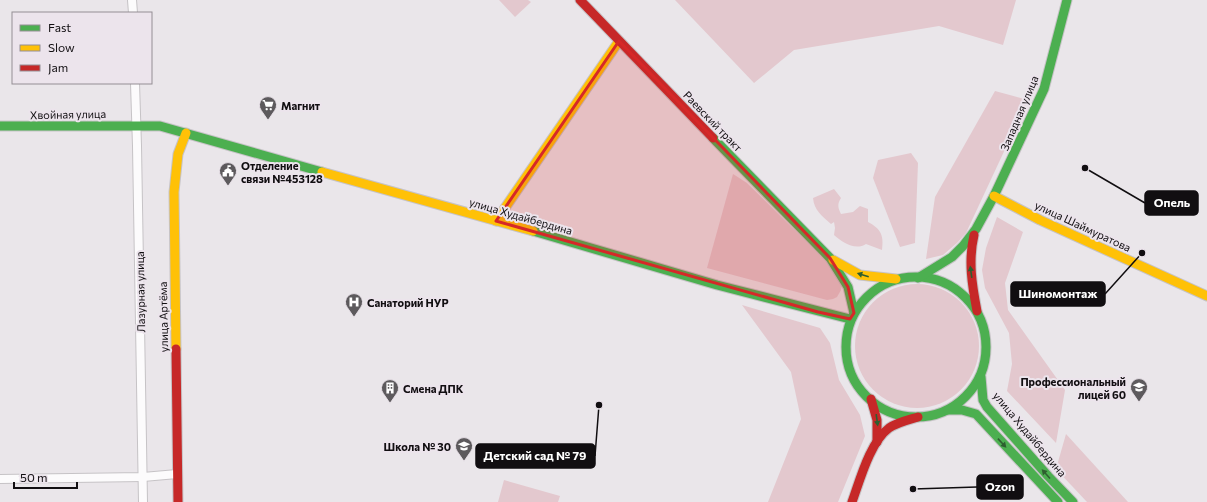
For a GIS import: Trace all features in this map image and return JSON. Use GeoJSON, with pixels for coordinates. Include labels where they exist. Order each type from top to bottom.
{"type":"FeatureCollection","features":[{"type":"Feature","properties":{"kind":"main road","name":"Раевский тракт"},"geometry":{"type":"LineString","coordinates":[[580,0],[830,258],[848,287],[852,316]]}},
{"type":"Feature","properties":{"kind":"main road","name":"Западная улица"},"geometry":{"type":"LineString","coordinates":[[918,278],[952,257],[963,246],[976,229],[994,196],[1044,89],[1067,0]]}},
{"type":"Feature","properties":{"kind":"main road"},"geometry":{"type":"LineString","coordinates":[[496,221],[619,41]]}},
{"type":"Feature","properties":{"kind":"main road","name":"Хвойная улица"},"geometry":{"type":"LineString","coordinates":[[0,126],[160,126],[186,134]]}},
{"type":"Feature","properties":{"kind":"main road","name":"улица Худайбердина"},"geometry":{"type":"LineString","coordinates":[[186,134],[717,285],[852,316]]}},
{"type":"Feature","properties":{"kind":"main road","name":"улица Артёма"},"geometry":{"type":"LineString","coordinates":[[178,502],[174,192],[178,150],[186,134]]}},
{"type":"Feature","properties":{"kind":"main road","name":"улица Шаймуратова"},"geometry":{"type":"LineString","coordinates":[[994,196],[1040,220],[1207,296]]}},
{"type":"Feature","properties":{"kind":"main road","name":"Западная улица"},"geometry":{"type":"LineString","coordinates":[[976,229],[970,249],[969,264],[977,311]]}},
{"type":"Feature","properties":{"kind":"main road","name":"Раевский тракт"},"geometry":{"type":"LineString","coordinates":[[830,258],[860,275],[900,279]]}},
{"type":"Feature","properties":{"kind":"main road"},"geometry":{"type":"LineString","coordinates":[[918,417],[899,414],[884,408],[871,399],[858,385],[851,370],[847,356],[846,340],[852,316],[868,296],[881,287],[900,279],[929,278],[952,287],[966,297],[977,311],[984,330],[986,357],[981,377],[972,390],[962,400],[945,410]]}},
{"type":"Feature","properties":{"kind":"main road","name":"улица Худайбердина"},"geometry":{"type":"LineString","coordinates":[[981,377],[983,400],[987,406],[1048,476],[1073,502]]}},
{"type":"Feature","properties":{"kind":"main road"},"geometry":{"type":"LineString","coordinates":[[852,502],[877,442],[878,425],[871,399]]}},
{"type":"Feature","properties":{"kind":"main road"},"geometry":{"type":"LineString","coordinates":[[877,442],[888,430],[899,422],[945,410],[969,410],[976,414],[1058,502]]}},
{"type":"Feature","properties":{"kind":"street"},"geometry":{"type":"LineString","coordinates":[[132,0],[132,12]]}},
{"type":"Feature","properties":{"kind":"street","name":"Лазурная улица"},"geometry":{"type":"LineString","coordinates":[[134,84],[143,502]]}},
{"type":"Feature","properties":{"kind":"street"},"geometry":{"type":"LineString","coordinates":[[0,479],[143,477],[177,474]]}},
{"type":"Feature","properties":{"kind":"highlighted area"},"geometry":{"type":"Polygon","coordinates":[[[619,41],[830,258],[848,287],[854,313],[850,319],[818,312],[496,221],[619,41]]]}},
{"type":"Feature","properties":{"kind":"shaded area"},"geometry":{"type":"Polygon","coordinates":[[[499,0],[528,0],[531,2],[515,17],[499,0]]]}},
{"type":"Feature","properties":{"kind":"shaded area"},"geometry":{"type":"Polygon","coordinates":[[[675,0],[1016,0],[1003,45],[939,26],[794,50],[754,83],[675,0]]]}},
{"type":"Feature","properties":{"kind":"shaded area"},"geometry":{"type":"Polygon","coordinates":[[[995,91],[1028,100],[966,233],[943,255],[926,259],[935,197],[995,91]]]}},
{"type":"Feature","properties":{"kind":"shaded area"},"geometry":{"type":"Polygon","coordinates":[[[911,153],[918,163],[915,243],[900,247],[873,178],[878,160],[911,153]]]}},
{"type":"Feature","properties":{"kind":"shaded area"},"geometry":{"type":"Polygon","coordinates":[[[733,174],[747,183],[827,262],[842,285],[837,297],[827,300],[707,268],[733,174]]]}},
{"type":"Feature","properties":{"kind":"shaded area"},"geometry":{"type":"Polygon","coordinates":[[[834,189],[841,198],[838,206],[841,214],[853,212],[860,206],[868,209],[868,222],[876,227],[881,233],[882,250],[866,244],[857,247],[849,245],[834,235],[834,222],[831,224],[819,212],[815,206],[813,198],[834,189]]]}},
{"type":"Feature","properties":{"kind":"shaded area"},"geometry":{"type":"Polygon","coordinates":[[[997,217],[1023,232],[1005,283],[1008,310],[1065,390],[1056,443],[1007,391],[1012,364],[1009,333],[985,288],[982,270],[986,248],[997,217]]]}},
{"type":"Feature","properties":{"kind":"shaded area"},"geometry":{"type":"Polygon","coordinates":[[[917,284],[929,285],[941,289],[961,302],[974,322],[978,334],[978,358],[974,370],[961,390],[941,403],[929,407],[917,408],[905,407],[893,403],[873,390],[860,370],[856,358],[855,346],[856,334],[860,322],[873,302],[893,289],[905,285],[917,284]]]}},
{"type":"Feature","properties":{"kind":"shaded area"},"geometry":{"type":"Polygon","coordinates":[[[742,305],[820,328],[830,343],[839,380],[860,415],[865,436],[838,502],[768,502],[801,419],[791,372],[742,305]]]}},
{"type":"Feature","properties":{"kind":"shaded area"},"geometry":{"type":"Polygon","coordinates":[[[1066,434],[1128,502],[1087,502],[1056,469],[1066,434]]]}},
{"type":"Feature","properties":{"kind":"shaded area"},"geometry":{"type":"Polygon","coordinates":[[[504,480],[560,496],[558,502],[498,502],[504,480]]]}},
{"type":"Feature","properties":{"kind":"traffic: fast"},"geometry":{"type":"LineString","coordinates":[[918,278],[952,257],[963,246],[976,229],[994,196],[1044,89],[1067,0]]}},
{"type":"Feature","properties":{"kind":"traffic: fast"},"geometry":{"type":"LineString","coordinates":[[0,126],[160,126],[322,172]]}},
{"type":"Feature","properties":{"kind":"traffic: fast"},"geometry":{"type":"LineString","coordinates":[[713,138],[830,258],[848,287],[854,313]]}},
{"type":"Feature","properties":{"kind":"traffic: fast"},"geometry":{"type":"LineString","coordinates":[[533,231],[717,285],[850,319]]}},
{"type":"Feature","properties":{"kind":"traffic: fast"},"geometry":{"type":"LineString","coordinates":[[916,277],[936,280],[943,283],[955,289],[970,303],[983,327],[986,347],[983,367],[980,374],[974,386],[960,401],[936,414],[916,417],[896,414],[889,411],[877,405],[862,391],[849,367],[846,347],[849,327],[852,320],[858,308],[872,293],[896,280],[916,277]]}},
{"type":"Feature","properties":{"kind":"traffic: fast"},"geometry":{"type":"LineString","coordinates":[[981,377],[983,400],[987,407],[1073,502]]}},
{"type":"Feature","properties":{"kind":"traffic: fast"},"geometry":{"type":"LineString","coordinates":[[948,410],[962,410],[976,414],[1058,502]]}},
{"type":"Feature","properties":{"kind":"traffic: slow"},"geometry":{"type":"LineString","coordinates":[[496,221],[619,41]]}},
{"type":"Feature","properties":{"kind":"traffic: slow"},"geometry":{"type":"LineString","coordinates":[[176,349],[174,192],[178,154],[186,133]]}},
{"type":"Feature","properties":{"kind":"traffic: slow"},"geometry":{"type":"LineString","coordinates":[[322,172],[533,231]]}},
{"type":"Feature","properties":{"kind":"traffic: slow"},"geometry":{"type":"LineString","coordinates":[[994,196],[1040,220],[1207,296]]}},
{"type":"Feature","properties":{"kind":"traffic: slow"},"geometry":{"type":"LineString","coordinates":[[833,260],[860,275],[896,279]]}},
{"type":"Feature","properties":{"kind":"traffic: jam"},"geometry":{"type":"LineString","coordinates":[[580,0],[713,138]]}},
{"type":"Feature","properties":{"kind":"traffic: jam"},"geometry":{"type":"LineString","coordinates":[[974,235],[971,264],[972,282],[977,311]]}},
{"type":"Feature","properties":{"kind":"traffic: jam"},"geometry":{"type":"LineString","coordinates":[[176,349],[178,502]]}},
{"type":"Feature","properties":{"kind":"traffic: jam"},"geometry":{"type":"LineString","coordinates":[[871,399],[877,420],[877,442]]}},
{"type":"Feature","properties":{"kind":"traffic: jam"},"geometry":{"type":"LineString","coordinates":[[852,502],[866,462],[876,442],[882,434],[896,424],[918,417]]}},
{"type":"Feature","properties":{"kind":"place","name":"Магнит"},"geometry":{"type":"Point","coordinates":[268,120]}},
{"type":"Feature","properties":{"kind":"place","name":"Опель"},"geometry":{"type":"Point","coordinates":[1085,168]}},
{"type":"Feature","properties":{"kind":"place","name":"Отделение связи №453128"},"geometry":{"type":"Point","coordinates":[228,186]}},
{"type":"Feature","properties":{"kind":"place","name":"Шиномонтаж"},"geometry":{"type":"Point","coordinates":[1142,253]}},
{"type":"Feature","properties":{"kind":"place","name":"Санаторий НУР"},"geometry":{"type":"Point","coordinates":[354,317]}},
{"type":"Feature","properties":{"kind":"place","name":"Профессиональный лицей 60"},"geometry":{"type":"Point","coordinates":[1139,402]}},
{"type":"Feature","properties":{"kind":"place","name":"Смена ДПК"},"geometry":{"type":"Point","coordinates":[390,403]}},
{"type":"Feature","properties":{"kind":"place","name":"Детский сад № 79"},"geometry":{"type":"Point","coordinates":[599,405]}},
{"type":"Feature","properties":{"kind":"place","name":"Школа № 30"},"geometry":{"type":"Point","coordinates":[464,461]}},
{"type":"Feature","properties":{"kind":"place","name":"Ozon"},"geometry":{"type":"Point","coordinates":[913,489]}}]}
